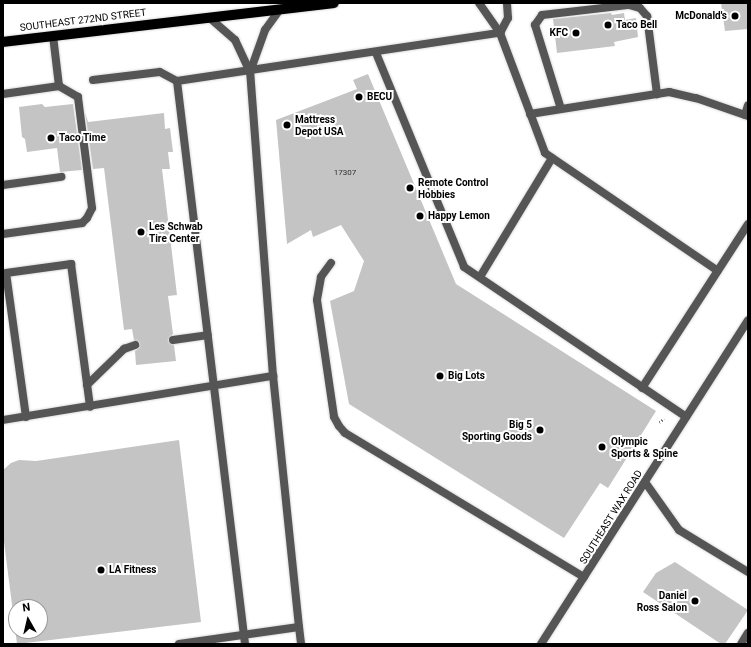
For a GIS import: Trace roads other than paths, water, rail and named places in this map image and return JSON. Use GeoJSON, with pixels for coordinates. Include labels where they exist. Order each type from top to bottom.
{"type":"FeatureCollection","features":[{"type":"Feature","properties":{"kind":"main road","name":"SOUTHEAST 272ND STREET"},"geometry":{"type":"LineString","coordinates":[[3,42],[334,3]]}},
{"type":"Feature","properties":{"kind":"street"},"geometry":{"type":"LineString","coordinates":[[479,3],[500,33],[545,153],[718,271]]}},
{"type":"Feature","properties":{"kind":"street"},"geometry":{"type":"LineString","coordinates":[[500,33],[508,18],[508,3]]}},
{"type":"Feature","properties":{"kind":"street"},"geometry":{"type":"LineString","coordinates":[[561,109],[536,25],[542,15],[629,5],[640,8],[647,16],[657,94]]}},
{"type":"Feature","properties":{"kind":"street"},"geometry":{"type":"LineString","coordinates":[[250,72],[266,30],[280,9]]}},
{"type":"Feature","properties":{"kind":"street"},"geometry":{"type":"LineString","coordinates":[[210,18],[235,40],[250,72],[273,376],[301,644]]}},
{"type":"Feature","properties":{"kind":"street"},"geometry":{"type":"LineString","coordinates":[[93,80],[160,72],[177,81],[250,72],[500,33]]}},
{"type":"Feature","properties":{"kind":"street"},"geometry":{"type":"LineString","coordinates":[[53,36],[59,86]]}},
{"type":"Feature","properties":{"kind":"street"},"geometry":{"type":"LineString","coordinates":[[376,52],[464,267],[686,417]]}},
{"type":"Feature","properties":{"kind":"street"},"geometry":{"type":"LineString","coordinates":[[177,81],[244,644]]}},
{"type":"Feature","properties":{"kind":"street"},"geometry":{"type":"LineString","coordinates":[[3,94],[59,86],[78,97],[92,208],[87,218],[82,223],[3,234]]}},
{"type":"Feature","properties":{"kind":"street"},"geometry":{"type":"LineString","coordinates":[[530,114],[669,92],[696,98],[746,115],[748,105]]}},
{"type":"Feature","properties":{"kind":"street"},"geometry":{"type":"LineString","coordinates":[[480,278],[552,158]]}},
{"type":"Feature","properties":{"kind":"street"},"geometry":{"type":"LineString","coordinates":[[3,185],[62,177]]}},
{"type":"Feature","properties":{"kind":"street"},"geometry":{"type":"LineString","coordinates":[[642,388],[748,224]]}},
{"type":"Feature","properties":{"kind":"street"},"geometry":{"type":"LineString","coordinates":[[331,263],[321,277],[317,300],[334,417],[338,426],[345,433],[584,577]]}},
{"type":"Feature","properties":{"kind":"street"},"geometry":{"type":"LineString","coordinates":[[26,417],[6,273],[71,264],[90,407]]}},
{"type":"Feature","properties":{"kind":"street","name":"SOUTHEAST WAX ROAD"},"geometry":{"type":"LineString","coordinates":[[542,644],[748,320]]}},
{"type":"Feature","properties":{"kind":"street"},"geometry":{"type":"LineString","coordinates":[[174,340],[208,335]]}},
{"type":"Feature","properties":{"kind":"street"},"geometry":{"type":"LineString","coordinates":[[87,385],[124,349],[135,345]]}},
{"type":"Feature","properties":{"kind":"street"},"geometry":{"type":"LineString","coordinates":[[3,420],[214,388],[273,376]]}},
{"type":"Feature","properties":{"kind":"street"},"geometry":{"type":"LineString","coordinates":[[645,482],[679,530],[748,572]]}},
{"type":"Feature","properties":{"kind":"street"},"geometry":{"type":"LineString","coordinates":[[181,644],[299,627]]}},
{"type":"Feature","properties":{"kind":"street"},"geometry":{"type":"LineString","coordinates":[[741,644],[748,633]]}},
{"type":"Feature","properties":{"kind":"place","name":"McDonald's"},"geometry":{"type":"Point","coordinates":[735,16]}},
{"type":"Feature","properties":{"kind":"place","name":"Taco Bell"},"geometry":{"type":"Point","coordinates":[608,25]}},
{"type":"Feature","properties":{"kind":"place","name":"KFC"},"geometry":{"type":"Point","coordinates":[576,33]}},
{"type":"Feature","properties":{"kind":"place","name":"BECU"},"geometry":{"type":"Point","coordinates":[359,97]}},
{"type":"Feature","properties":{"kind":"place","name":"Mattress Depot USA"},"geometry":{"type":"Point","coordinates":[287,125]}},
{"type":"Feature","properties":{"kind":"place","name":"Taco Time"},"geometry":{"type":"Point","coordinates":[51,138]}},
{"type":"Feature","properties":{"kind":"place","name":"Remote Control Hobbies"},"geometry":{"type":"Point","coordinates":[410,188]}},
{"type":"Feature","properties":{"kind":"place","name":"Happy Lemon"},"geometry":{"type":"Point","coordinates":[420,216]}},
{"type":"Feature","properties":{"kind":"place","name":"Les Schwab Tire Center"},"geometry":{"type":"Point","coordinates":[141,232]}},
{"type":"Feature","properties":{"kind":"place","name":"Big Lots"},"geometry":{"type":"Point","coordinates":[440,376]}},
{"type":"Feature","properties":{"kind":"place","name":"Big 5 Sporting Goods"},"geometry":{"type":"Point","coordinates":[540,430]}},
{"type":"Feature","properties":{"kind":"place","name":"Olympic Sports & Spine"},"geometry":{"type":"Point","coordinates":[602,447]}},
{"type":"Feature","properties":{"kind":"place","name":"LA Fitness"},"geometry":{"type":"Point","coordinates":[101,570]}},
{"type":"Feature","properties":{"kind":"place","name":"Daniel Ross Salon"},"geometry":{"type":"Point","coordinates":[695,601]}}]}
